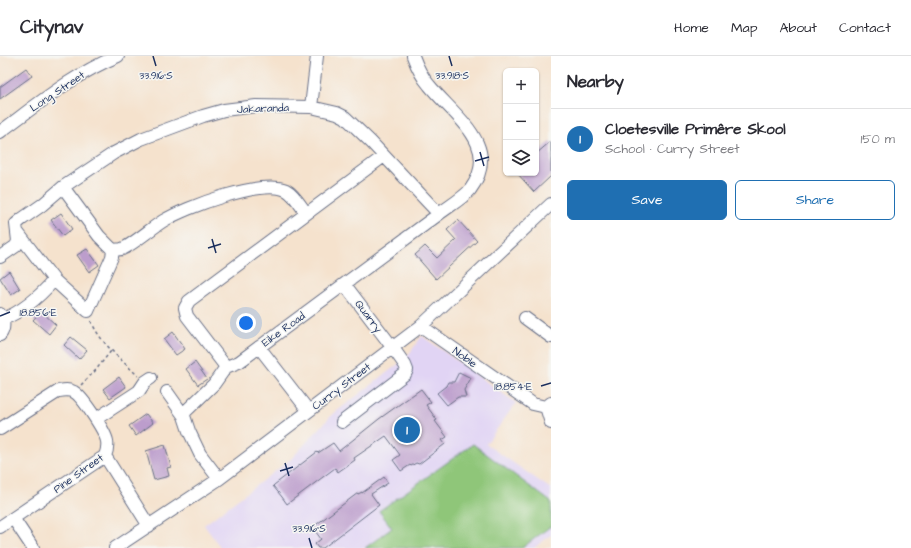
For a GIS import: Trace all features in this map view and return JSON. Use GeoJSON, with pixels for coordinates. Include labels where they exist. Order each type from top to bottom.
{"type":"FeatureCollection","features":[{"type":"Feature","properties":{"kind":"street","name":"Long Street"},"geometry":{"type":"LineString","coordinates":[[0,132],[59,88],[83,73],[118,56]]}},
{"type":"Feature","properties":{"kind":"street"},"geometry":{"type":"LineString","coordinates":[[311,107],[317,56]]}},
{"type":"Feature","properties":{"kind":"street","name":"Eike Road"},"geometry":{"type":"LineString","coordinates":[[226,367],[239,362],[439,214],[469,191],[478,177],[481,163],[480,149],[475,136],[430,86],[422,75],[413,56]]}},
{"type":"Feature","properties":{"kind":"street","name":"Jakaranda"},"geometry":{"type":"LineString","coordinates":[[18,233],[16,224],[19,221],[42,205],[63,187],[114,153],[141,139],[203,116],[224,110],[256,106],[311,107],[337,113],[346,117],[439,214]]}},
{"type":"Feature","properties":{"kind":"street"},"geometry":{"type":"LineString","coordinates":[[184,416],[185,412],[214,384],[226,367],[190,321],[186,313],[186,305],[194,296],[384,156]]}},
{"type":"Feature","properties":{"kind":"street"},"geometry":{"type":"LineString","coordinates":[[63,187],[99,236],[113,250]]}},
{"type":"Feature","properties":{"kind":"street"},"geometry":{"type":"LineString","coordinates":[[113,250],[123,249],[166,220],[232,193],[245,190],[274,188],[286,190],[306,213]]}},
{"type":"Feature","properties":{"kind":"street","name":"Curry Street"},"geometry":{"type":"LineString","coordinates":[[116,548],[219,478],[421,326],[551,204]]}},
{"type":"Feature","properties":{"kind":"street"},"geometry":{"type":"LineString","coordinates":[[18,233],[54,280],[88,311],[112,257],[113,250]]}},
{"type":"Feature","properties":{"kind":"street"},"geometry":{"type":"LineString","coordinates":[[0,257],[16,246],[18,241],[18,233]]}},
{"type":"Feature","properties":{"kind":"street"},"geometry":{"type":"LineString","coordinates":[[0,335],[4,327],[1,317],[11,316],[39,298],[54,280]]}},
{"type":"Feature","properties":{"kind":"street","name":"Quarry"},"geometry":{"type":"LineString","coordinates":[[342,422],[406,372],[405,365],[345,284]]}},
{"type":"Feature","properties":{"kind":"street"},"geometry":{"type":"LineString","coordinates":[[525,318],[551,337]]}},
{"type":"Feature","properties":{"kind":"street","name":"Noble"},"geometry":{"type":"LineString","coordinates":[[421,326],[533,404],[548,405]]}},
{"type":"Feature","properties":{"kind":"street"},"geometry":{"type":"LineString","coordinates":[[259,347],[308,410]]}},
{"type":"Feature","properties":{"kind":"street"},"geometry":{"type":"LineString","coordinates":[[96,419],[140,391],[148,380]]}},
{"type":"Feature","properties":{"kind":"street"},"geometry":{"type":"LineString","coordinates":[[0,429],[58,391],[68,390],[75,392]]}},
{"type":"Feature","properties":{"kind":"street","name":"Pine Street"},"geometry":{"type":"LineString","coordinates":[[0,528],[104,456],[108,443],[106,436],[96,419],[75,392]]}},
{"type":"Feature","properties":{"kind":"street"},"geometry":{"type":"LineString","coordinates":[[167,392],[184,416],[188,430],[200,454],[219,478]]}},
{"type":"Feature","properties":{"kind":"street"},"geometry":{"type":"LineString","coordinates":[[548,405],[551,423]]}},
{"type":"Feature","properties":{"kind":"street"},"geometry":{"type":"LineString","coordinates":[[104,456],[149,526]]}},
{"type":"Feature","properties":{"kind":"street"},"geometry":{"type":"LineString","coordinates":[[14,518],[34,548]]}},
{"type":"Feature","properties":{"kind":"path"},"geometry":{"type":"LineString","coordinates":[[88,311],[97,332],[111,351],[148,380]]}},
{"type":"Feature","properties":{"kind":"path"},"geometry":{"type":"LineString","coordinates":[[75,392],[95,372],[111,351]]}},
{"type":"Feature","properties":{"kind":"shaded area"},"geometry":{"type":"Polygon","coordinates":[[[422,336],[516,403],[486,444],[551,489],[551,535],[534,548],[221,548],[204,525],[291,459],[332,415],[406,358],[422,336]]]}},
{"type":"Feature","properties":{"kind":"green space"},"geometry":{"type":"Polygon","coordinates":[[[473,444],[551,502],[551,526],[522,548],[365,548],[392,528],[379,511],[473,444]]]}},
{"type":"Feature","properties":{"kind":"building"},"geometry":{"type":"Polygon","coordinates":[[[26,68],[32,76],[0,99],[0,87],[26,68]]]}},
{"type":"Feature","properties":{"kind":"building"},"geometry":{"type":"Polygon","coordinates":[[[551,141],[551,176],[534,192],[520,176],[539,176],[539,151],[551,141]]]}},
{"type":"Feature","properties":{"kind":"building"},"geometry":{"type":"Polygon","coordinates":[[[61,213],[72,229],[63,236],[51,220],[61,213]]]}},
{"type":"Feature","properties":{"kind":"building"},"geometry":{"type":"Polygon","coordinates":[[[458,220],[477,241],[436,279],[415,255],[425,246],[437,258],[456,240],[447,230],[458,220]]]}},
{"type":"Feature","properties":{"kind":"building"},"geometry":{"type":"Polygon","coordinates":[[[87,249],[99,265],[89,272],[77,255],[87,249]]]}},
{"type":"Feature","properties":{"kind":"building"},"geometry":{"type":"Polygon","coordinates":[[[9,271],[20,289],[11,295],[0,278],[9,271]]]}},
{"type":"Feature","properties":{"kind":"building"},"geometry":{"type":"Polygon","coordinates":[[[41,311],[56,325],[49,334],[33,320],[41,311]]]}},
{"type":"Feature","properties":{"kind":"building"},"geometry":{"type":"Polygon","coordinates":[[[173,332],[185,349],[176,355],[164,339],[173,332]]]}},
{"type":"Feature","properties":{"kind":"building"},"geometry":{"type":"Polygon","coordinates":[[[71,337],[87,350],[79,359],[64,345],[71,337]]]}},
{"type":"Feature","properties":{"kind":"building"},"geometry":{"type":"Polygon","coordinates":[[[195,362],[207,379],[198,385],[186,369],[195,362]]]}},
{"type":"Feature","properties":{"kind":"building"},"geometry":{"type":"Polygon","coordinates":[[[459,372],[471,378],[464,390],[466,397],[458,397],[447,405],[437,393],[446,386],[448,382],[454,382],[459,372]]]}},
{"type":"Feature","properties":{"kind":"building"},"geometry":{"type":"Polygon","coordinates":[[[119,377],[126,387],[110,398],[103,389],[119,377]]]}},
{"type":"Feature","properties":{"kind":"building"},"geometry":{"type":"Polygon","coordinates":[[[421,389],[431,402],[426,405],[437,420],[435,421],[447,437],[442,440],[445,444],[419,464],[416,463],[411,466],[410,465],[401,471],[393,460],[400,455],[386,436],[354,458],[355,460],[338,472],[335,468],[287,504],[273,486],[317,452],[318,453],[333,443],[339,451],[379,419],[421,389]]]}},
{"type":"Feature","properties":{"kind":"building"},"geometry":{"type":"Polygon","coordinates":[[[146,414],[153,423],[136,436],[129,426],[146,414]]]}},
{"type":"Feature","properties":{"kind":"building"},"geometry":{"type":"Polygon","coordinates":[[[165,445],[171,467],[167,468],[169,476],[154,480],[146,451],[165,445]]]}},
{"type":"Feature","properties":{"kind":"building"},"geometry":{"type":"Polygon","coordinates":[[[384,477],[388,483],[371,494],[379,505],[323,548],[318,548],[315,544],[321,539],[313,527],[358,493],[362,493],[384,477]]]}},
{"type":"Feature","properties":{"kind":"place","name":"Cloetesville Primêre Skool"},"geometry":{"type":"Point","coordinates":[407,430]}}]}
